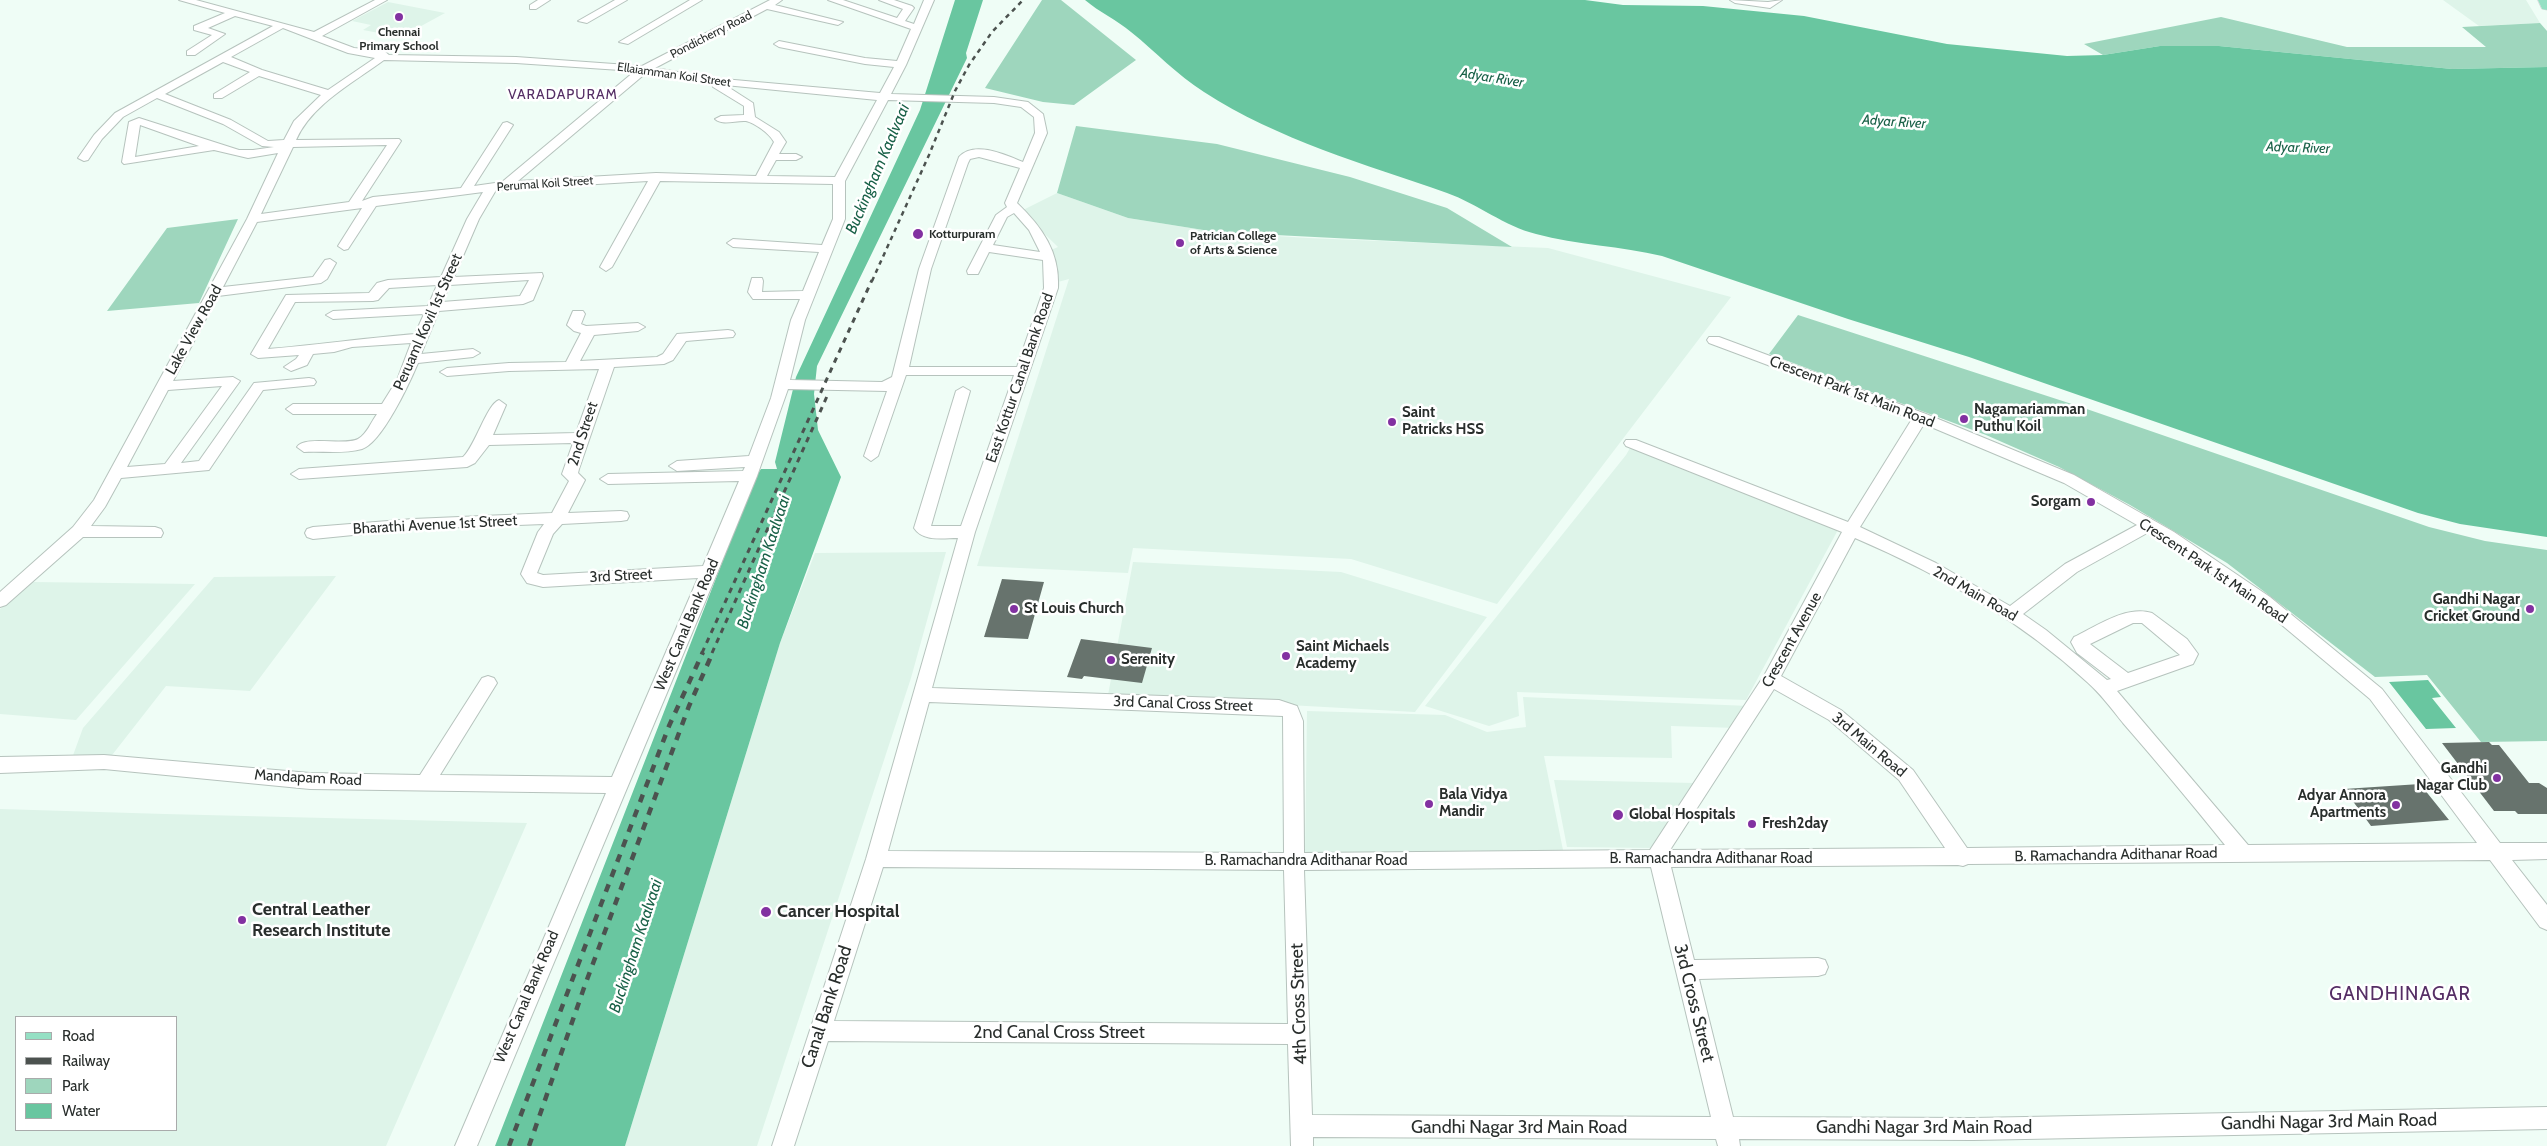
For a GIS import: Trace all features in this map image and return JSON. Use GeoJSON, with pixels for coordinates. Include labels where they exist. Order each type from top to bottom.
{"type":"FeatureCollection","features":[{"type":"Feature","properties":{"kind":"main road"},"geometry":{"type":"LineString","coordinates":[[2544,0],[2547,6]]}},
{"type":"Feature","properties":{"kind":"street","name":"Ellaiamman Koil Street"},"geometry":{"type":"LineString","coordinates":[[184,0],[282,25],[352,51],[378,56],[516,60],[644,70],[712,81],[883,97]]}},
{"type":"Feature","properties":{"kind":"street"},"geometry":{"type":"LineString","coordinates":[[210,6],[220,0]]}},
{"type":"Feature","properties":{"kind":"street"},"geometry":{"type":"LineString","coordinates":[[312,37],[382,0]]}},
{"type":"Feature","properties":{"kind":"street"},"geometry":{"type":"LineString","coordinates":[[534,6],[545,0]]}},
{"type":"Feature","properties":{"kind":"street"},"geometry":{"type":"LineString","coordinates":[[584,21],[622,0]]}},
{"type":"Feature","properties":{"kind":"street"},"geometry":{"type":"LineString","coordinates":[[624,42],[697,0]]}},
{"type":"Feature","properties":{"kind":"street"},"geometry":{"type":"LineString","coordinates":[[833,0],[917,28]]}},
{"type":"Feature","properties":{"kind":"street"},"geometry":{"type":"LineString","coordinates":[[884,0],[909,8],[898,22]]}},
{"type":"Feature","properties":{"kind":"street"},"geometry":{"type":"LineString","coordinates":[[916,0],[915,4],[924,11]]}},
{"type":"Feature","properties":{"kind":"street","name":"West Canal Bank Road"},"geometry":{"type":"LineString","coordinates":[[466,1146],[787,385],[798,320],[839,219],[840,180],[901,65],[929,0]]}},
{"type":"Feature","properties":{"kind":"street"},"geometry":{"type":"LineString","coordinates":[[1735,0],[1770,5],[1778,0]]}},
{"type":"Feature","properties":{"kind":"street"},"geometry":{"type":"LineString","coordinates":[[773,3],[838,22]]}},
{"type":"Feature","properties":{"kind":"street","name":"Pondicherry Road"},"geometry":{"type":"LineString","coordinates":[[506,185],[644,70],[773,3]]}},
{"type":"Feature","properties":{"kind":"street"},"geometry":{"type":"LineString","coordinates":[[192,53],[220,34],[198,28],[234,13]]}},
{"type":"Feature","properties":{"kind":"street"},"geometry":{"type":"LineString","coordinates":[[84,158],[98,137],[119,115],[282,25]]}},
{"type":"Feature","properties":{"kind":"street"},"geometry":{"type":"LineString","coordinates":[[780,44],[864,61],[901,65]]}},
{"type":"Feature","properties":{"kind":"street","name":"Lake View Road"},"geometry":{"type":"LineString","coordinates":[[0,601],[79,531],[100,503],[215,292],[253,219],[298,123],[329,94],[378,56]]}},
{"type":"Feature","properties":{"kind":"street"},"geometry":{"type":"LineString","coordinates":[[221,57],[258,72],[329,94]]}},
{"type":"Feature","properties":{"kind":"street"},"geometry":{"type":"LineString","coordinates":[[218,96],[258,72]]}},
{"type":"Feature","properties":{"kind":"street"},"geometry":{"type":"LineString","coordinates":[[712,81],[749,105],[750,118]]}},
{"type":"Feature","properties":{"kind":"street"},"geometry":{"type":"LineString","coordinates":[[161,96],[227,122],[254,140],[286,147]]}},
{"type":"Feature","properties":{"kind":"street"},"geometry":{"type":"LineString","coordinates":[[883,97],[967,99],[1024,104],[1039,116],[1041,133],[1012,200],[1014,208],[1002,215],[973,271]]}},
{"type":"Feature","properties":{"kind":"street"},"geometry":{"type":"LineString","coordinates":[[721,119],[750,118],[775,134],[780,142],[761,177]]}},
{"type":"Feature","properties":{"kind":"street"},"geometry":{"type":"LineString","coordinates":[[218,146],[168,157],[128,162],[137,121],[245,154],[286,147],[395,141],[354,204]]}},
{"type":"Feature","properties":{"kind":"street"},"geometry":{"type":"LineString","coordinates":[[465,190],[507,125]]}},
{"type":"Feature","properties":{"kind":"street"},"geometry":{"type":"LineString","coordinates":[[871,456],[899,375],[925,270],[965,157],[983,154],[1027,168]]}},
{"type":"Feature","properties":{"kind":"street"},"geometry":{"type":"LineString","coordinates":[[772,158],[796,157]]}},
{"type":"Feature","properties":{"kind":"street"},"geometry":{"type":"LineString","coordinates":[[606,266],[656,177]]}},
{"type":"Feature","properties":{"kind":"street","name":"Perumal Koil Street"},"geometry":{"type":"LineString","coordinates":[[253,219],[506,185],[656,177],[761,177],[840,180]]}},
{"type":"Feature","properties":{"kind":"street","name":"Peruaml Kovil 1st Street"},"geometry":{"type":"LineString","coordinates":[[304,447],[353,445],[363,443],[369,438],[404,380],[420,338],[473,219],[491,188]]}},
{"type":"Feature","properties":{"kind":"street"},"geometry":{"type":"LineString","coordinates":[[344,246],[373,202]]}},
{"type":"Feature","properties":{"kind":"street","name":"East Kottur Canal Bank Road"},"geometry":{"type":"LineString","coordinates":[[923,695],[968,532],[1051,288],[1052,278],[1049,257],[1022,213],[1014,208]]}},
{"type":"Feature","properties":{"kind":"street"},"geometry":{"type":"LineString","coordinates":[[733,243],[827,249]]}},
{"type":"Feature","properties":{"kind":"street"},"geometry":{"type":"LineString","coordinates":[[985,248],[1049,257]]}},
{"type":"Feature","properties":{"kind":"street"},"geometry":{"type":"LineString","coordinates":[[215,292],[316,280],[322,276],[330,263]]}},
{"type":"Feature","properties":{"kind":"street"},"geometry":{"type":"LineString","coordinates":[[333,315],[523,300],[528,297],[537,276],[385,285],[373,297],[290,298],[258,354],[338,347],[351,342],[420,338]]}},
{"type":"Feature","properties":{"kind":"street"},"geometry":{"type":"LineString","coordinates":[[757,281],[755,294],[758,296],[808,294]]}},
{"type":"Feature","properties":{"kind":"street"},"geometry":{"type":"LineString","coordinates":[[578,314],[574,325],[578,329],[638,327]]}},
{"type":"Feature","properties":{"kind":"street"},"geometry":{"type":"LineString","coordinates":[[572,364],[588,330]]}},
{"type":"Feature","properties":{"kind":"street"},"geometry":{"type":"LineString","coordinates":[[447,372],[572,364],[659,361],[668,357],[682,337],[728,334]]}},
{"type":"Feature","properties":{"kind":"street","name":"Crescent Park 1st Main Road"},"geometry":{"type":"LineString","coordinates":[[1714,340],[1921,417],[2069,479],[2149,525],[2264,601],[2376,694],[2547,921]]}},
{"type":"Feature","properties":{"kind":"street"},"geometry":{"type":"LineString","coordinates":[[291,367],[302,362],[308,350]]}},
{"type":"Feature","properties":{"kind":"street"},"geometry":{"type":"LineString","coordinates":[[412,359],[473,353]]}},
{"type":"Feature","properties":{"kind":"street","name":"2nd Street"},"geometry":{"type":"LineString","coordinates":[[533,579],[529,574],[546,532],[558,519],[577,480],[570,474],[571,469],[605,364]]}},
{"type":"Feature","properties":{"kind":"street"},"geometry":{"type":"LineString","coordinates":[[787,385],[880,387],[890,385],[899,375],[1022,370]]}},
{"type":"Feature","properties":{"kind":"street"},"geometry":{"type":"LineString","coordinates":[[163,386],[233,381],[169,469]]}},
{"type":"Feature","properties":{"kind":"street"},"geometry":{"type":"LineString","coordinates":[[117,473],[201,467],[206,464],[260,386],[309,382]]}},
{"type":"Feature","properties":{"kind":"street"},"geometry":{"type":"LineString","coordinates":[[963,391],[922,528],[932,533],[968,532]]}},
{"type":"Feature","properties":{"kind":"street"},"geometry":{"type":"LineString","coordinates":[[299,474],[467,462],[473,458],[482,442],[499,405]]}},
{"type":"Feature","properties":{"kind":"street"},"geometry":{"type":"LineString","coordinates":[[293,409],[386,408]]}},
{"type":"Feature","properties":{"kind":"street","name":"Crescent Avenue"},"geometry":{"type":"LineString","coordinates":[[1659,859],[1663,843],[1772,679],[1852,528],[1921,417]]}},
{"type":"Feature","properties":{"kind":"street"},"geometry":{"type":"LineString","coordinates":[[482,442],[580,438]]}},
{"type":"Feature","properties":{"kind":"street","name":"2nd Main Road"},"geometry":{"type":"LineString","coordinates":[[1631,443],[1852,528],[1935,570],[2013,613],[2092,676],[2165,756],[2243,854]]}},
{"type":"Feature","properties":{"kind":"street"},"geometry":{"type":"LineString","coordinates":[[678,466],[752,468]]}},
{"type":"Feature","properties":{"kind":"street"},"geometry":{"type":"LineString","coordinates":[[608,480],[752,468]]}},
{"type":"Feature","properties":{"kind":"street","name":"Bharathi Avenue 1st Street"},"geometry":{"type":"LineString","coordinates":[[313,533],[413,524],[621,516]]}},
{"type":"Feature","properties":{"kind":"street"},"geometry":{"type":"LineString","coordinates":[[2013,613],[2071,568],[2149,525]]}},
{"type":"Feature","properties":{"kind":"street"},"geometry":{"type":"LineString","coordinates":[[79,531],[156,532]]}},
{"type":"Feature","properties":{"kind":"street","name":"3rd Street"},"geometry":{"type":"LineString","coordinates":[[533,579],[710,571]]}},
{"type":"Feature","properties":{"kind":"street"},"geometry":{"type":"LineString","coordinates":[[2103,689],[2126,681],[2187,659],[2189,654],[2181,644],[2146,617],[2131,616],[2080,642],[2083,648],[2126,681]]}},
{"type":"Feature","properties":{"kind":"street","name":"3rd Main Road"},"geometry":{"type":"LineString","coordinates":[[1772,679],[1835,715],[1906,774],[1963,858]]}},
{"type":"Feature","properties":{"kind":"street"},"geometry":{"type":"LineString","coordinates":[[425,782],[488,683]]}},
{"type":"Feature","properties":{"kind":"street","name":"Canal Bank Road"},"geometry":{"type":"LineString","coordinates":[[783,1146],[876,859],[923,695]]}},
{"type":"Feature","properties":{"kind":"street","name":"3rd Canal Cross Street"},"geometry":{"type":"LineString","coordinates":[[923,695],[1269,706],[1287,709],[1291,711],[1294,721],[1294,862]]}},
{"type":"Feature","properties":{"kind":"street","name":"Mandapam Road"},"geometry":{"type":"LineString","coordinates":[[0,764],[104,762],[310,781],[617,785]]}},
{"type":"Feature","properties":{"kind":"street","name":"B. Ramachandra Adithanar Road"},"geometry":{"type":"LineString","coordinates":[[876,859],[1294,862],[1963,858],[2547,851]]}},
{"type":"Feature","properties":{"kind":"street","name":"3rd Cross Street"},"geometry":{"type":"LineString","coordinates":[[1659,859],[1727,1138]]}},
{"type":"Feature","properties":{"kind":"street","name":"4th Cross Street"},"geometry":{"type":"LineString","coordinates":[[1294,862],[1302,1136]]}},
{"type":"Feature","properties":{"kind":"street"},"geometry":{"type":"LineString","coordinates":[[1686,970],[1818,967]]}},
{"type":"Feature","properties":{"kind":"street","name":"2nd Canal Cross Street"},"geometry":{"type":"LineString","coordinates":[[819,1031],[1300,1034]]}},
{"type":"Feature","properties":{"kind":"street","name":"Gandhi Nagar 3rd Main Road"},"geometry":{"type":"LineString","coordinates":[[1302,1136],[1727,1138],[1973,1129],[2547,1118]]}},
{"type":"Feature","properties":{"kind":"shaded area"},"geometry":{"type":"Polygon","coordinates":[[[2443,0],[2526,0],[2540,23],[2479,26],[2443,0]]]}},
{"type":"Feature","properties":{"kind":"shaded area","name":"Chennai Primary School"},"geometry":{"type":"Polygon","coordinates":[[[388,2],[445,13],[401,37],[363,30],[371,25],[352,21],[388,2]]]}},
{"type":"Feature","properties":{"kind":"shaded area","name":"Saint Patricks HSS"},"geometry":{"type":"Polygon","coordinates":[[[1057,193],[1128,218],[1216,232],[1308,238],[1548,248],[1731,297],[1497,604],[1351,559],[1133,548],[1128,573],[977,566],[1069,279],[1058,282],[1051,250],[1058,247],[1021,211],[1057,193]]]}},
{"type":"Feature","properties":{"kind":"shaded area"},"geometry":{"type":"Polygon","coordinates":[[[1630,448],[1839,528],[1746,700],[1517,692],[1519,716],[1489,726],[1425,706],[1626,455],[1630,448]]]}},
{"type":"Feature","properties":{"kind":"shaded area","name":"Cancer Hospital"},"geometry":{"type":"Polygon","coordinates":[[[946,552],[911,678],[757,1146],[625,1146],[780,643],[815,553],[946,552]]]}},
{"type":"Feature","properties":{"kind":"shaded area","name":"Saint Michaels Academy"},"geometry":{"type":"Polygon","coordinates":[[[1133,562],[1341,572],[1487,617],[1415,712],[1108,695],[1133,562]]]}},
{"type":"Feature","properties":{"kind":"shaded area"},"geometry":{"type":"Polygon","coordinates":[[[336,576],[250,691],[166,686],[109,759],[72,758],[83,728],[214,577],[336,576]]]}},
{"type":"Feature","properties":{"kind":"shaded area"},"geometry":{"type":"Polygon","coordinates":[[[33,582],[195,584],[76,720],[0,714],[0,609],[33,582]]]}},
{"type":"Feature","properties":{"kind":"shaded area","name":"Bala Vidya Mandir"},"geometry":{"type":"Polygon","coordinates":[[[1523,697],[1750,706],[1737,728],[1671,726],[1672,758],[1544,756],[1563,850],[1305,855],[1307,711],[1445,715],[1487,732],[1526,727],[1523,697]]]}},
{"type":"Feature","properties":{"kind":"shaded area","name":"Global Hospitals"},"geometry":{"type":"Polygon","coordinates":[[[1554,780],[1695,783],[1654,848],[1567,847],[1554,780]]]}},
{"type":"Feature","properties":{"kind":"shaded area","name":"Central Leather Research Institute"},"geometry":{"type":"Polygon","coordinates":[[[0,809],[527,823],[386,1146],[0,1146],[0,809]]]}},
{"type":"Feature","properties":{"kind":"green space"},"geometry":{"type":"Polygon","coordinates":[[[1042,0],[1061,0],[1136,60],[1074,105],[1043,102],[985,88],[1042,0]]]}},
{"type":"Feature","properties":{"kind":"green space"},"geometry":{"type":"Polygon","coordinates":[[[2221,17],[2347,47],[2486,47],[2462,27],[2540,23],[2547,31],[2547,67],[2452,69],[2219,46],[2160,46],[2103,55],[2084,44],[2221,17]]]}},
{"type":"Feature","properties":{"kind":"green space"},"geometry":{"type":"Polygon","coordinates":[[[1076,126],[1217,144],[1350,177],[1447,208],[1512,247],[1216,232],[1128,218],[1057,193],[1076,126]]]}},
{"type":"Feature","properties":{"kind":"green space"},"geometry":{"type":"Polygon","coordinates":[[[238,219],[199,303],[107,311],[167,228],[238,219]]]}},
{"type":"Feature","properties":{"kind":"green space"},"geometry":{"type":"Polygon","coordinates":[[[1798,315],[2078,406],[2429,527],[2485,541],[2547,550],[2547,741],[2481,742],[2427,675],[2375,677],[2227,563],[2130,505],[2059,467],[1986,435],[1769,354],[1798,315]]]}},
{"type":"Feature","properties":{"kind":"water","name":"Buckingham Kaalvaai"},"geometry":{"type":"Polygon","coordinates":[[[955,0],[983,0],[966,53],[967,58],[817,366],[814,394],[818,430],[841,477],[780,643],[625,1146],[495,1146],[755,478],[761,469],[777,469],[775,462],[796,377],[920,110],[955,0]]]}},
{"type":"Feature","properties":{"kind":"water","name":"Adyar River"},"geometry":{"type":"Polygon","coordinates":[[[1085,0],[1585,0],[1623,5],[1703,6],[1804,16],[1947,44],[2067,56],[2103,55],[2160,46],[2219,46],[2452,69],[2547,67],[2547,537],[2460,524],[2418,513],[1969,357],[1848,319],[1662,256],[1567,241],[1536,234],[1513,226],[1447,193],[1322,150],[1232,109],[1194,85],[1126,28],[1085,0]]]}},
{"type":"Feature","properties":{"kind":"water"},"geometry":{"type":"Polygon","coordinates":[[[2428,680],[2441,697],[2432,698],[2456,728],[2426,729],[2389,682],[2428,680]]]}},
{"type":"Feature","properties":{"kind":"building","name":"St Louis Church"},"geometry":{"type":"Polygon","coordinates":[[[1002,579],[1044,582],[1028,639],[984,637],[1002,579]]]}},
{"type":"Feature","properties":{"kind":"building","name":"Serenity"},"geometry":{"type":"Polygon","coordinates":[[[1081,639],[1152,648],[1142,683],[1084,676],[1082,679],[1067,677],[1081,639]]]}},
{"type":"Feature","properties":{"kind":"building","name":"Gandhi Nagar Club"},"geometry":{"type":"Polygon","coordinates":[[[2489,742],[2492,745],[2499,745],[2529,783],[2539,783],[2547,788],[2547,814],[2518,814],[2515,811],[2494,811],[2442,743],[2489,742]]]}},
{"type":"Feature","properties":{"kind":"building","name":"Adyar Annora Apartments"},"geometry":{"type":"Polygon","coordinates":[[[2420,784],[2449,820],[2371,826],[2344,789],[2420,784]]]}},
{"type":"Feature","properties":{"kind":"railway"},"geometry":{"type":"LineString","coordinates":[[872,281],[929,155],[955,91],[969,65],[992,32],[1023,0]]}},
{"type":"Feature","properties":{"kind":"railway"},"geometry":{"type":"LineString","coordinates":[[702,653],[872,280]]}},
{"type":"Feature","properties":{"kind":"railway"},"geometry":{"type":"LineString","coordinates":[[712,653],[828,394]]}},
{"type":"Feature","properties":{"kind":"railway"},"geometry":{"type":"LineString","coordinates":[[509,1146],[669,726],[703,652]]}},
{"type":"Feature","properties":{"kind":"railway"},"geometry":{"type":"LineString","coordinates":[[529,1146],[585,985],[689,706],[713,652]]}},
{"type":"Feature","properties":{"kind":"place","name":"Chennai Primary School"},"geometry":{"type":"Point","coordinates":[399,17]}},
{"type":"Feature","properties":{"kind":"place","name":"Kotturpuram"},"geometry":{"type":"Point","coordinates":[918,234]}},
{"type":"Feature","properties":{"kind":"place","name":"Patrician College of Arts & Science"},"geometry":{"type":"Point","coordinates":[1180,243]}},
{"type":"Feature","properties":{"kind":"place","name":"Nagamariamman Puthu Koil"},"geometry":{"type":"Point","coordinates":[1964,419]}},
{"type":"Feature","properties":{"kind":"place","name":"Saint Patricks HSS"},"geometry":{"type":"Point","coordinates":[1392,422]}},
{"type":"Feature","properties":{"kind":"place","name":"Sorgam"},"geometry":{"type":"Point","coordinates":[2091,502]}},
{"type":"Feature","properties":{"kind":"place","name":"St Louis Church"},"geometry":{"type":"Point","coordinates":[1014,609]}},
{"type":"Feature","properties":{"kind":"place","name":"Gandhi Nagar Cricket Ground"},"geometry":{"type":"Point","coordinates":[2530,609]}},
{"type":"Feature","properties":{"kind":"place","name":"Saint Michaels Academy"},"geometry":{"type":"Point","coordinates":[1286,656]}},
{"type":"Feature","properties":{"kind":"place","name":"Serenity"},"geometry":{"type":"Point","coordinates":[1111,660]}},
{"type":"Feature","properties":{"kind":"place","name":"Gandhi Nagar Club"},"geometry":{"type":"Point","coordinates":[2497,778]}},
{"type":"Feature","properties":{"kind":"place","name":"Bala Vidya Mandir"},"geometry":{"type":"Point","coordinates":[1429,804]}},
{"type":"Feature","properties":{"kind":"place","name":"Adyar Annora Apartments"},"geometry":{"type":"Point","coordinates":[2396,805]}},
{"type":"Feature","properties":{"kind":"place","name":"Global Hospitals"},"geometry":{"type":"Point","coordinates":[1618,815]}},
{"type":"Feature","properties":{"kind":"place","name":"Fresh2day"},"geometry":{"type":"Point","coordinates":[1752,824]}},
{"type":"Feature","properties":{"kind":"place","name":"Cancer Hospital"},"geometry":{"type":"Point","coordinates":[766,912]}},
{"type":"Feature","properties":{"kind":"place","name":"Central Leather Research Institute"},"geometry":{"type":"Point","coordinates":[242,920]}},
{"type":"Feature","properties":{"kind":"district","name":"VARADAPURAM"},"geometry":{"type":"Point","coordinates":[563,95]}},
{"type":"Feature","properties":{"kind":"district","name":"GANDHINAGAR"},"geometry":{"type":"Point","coordinates":[2400,994]}}]}
